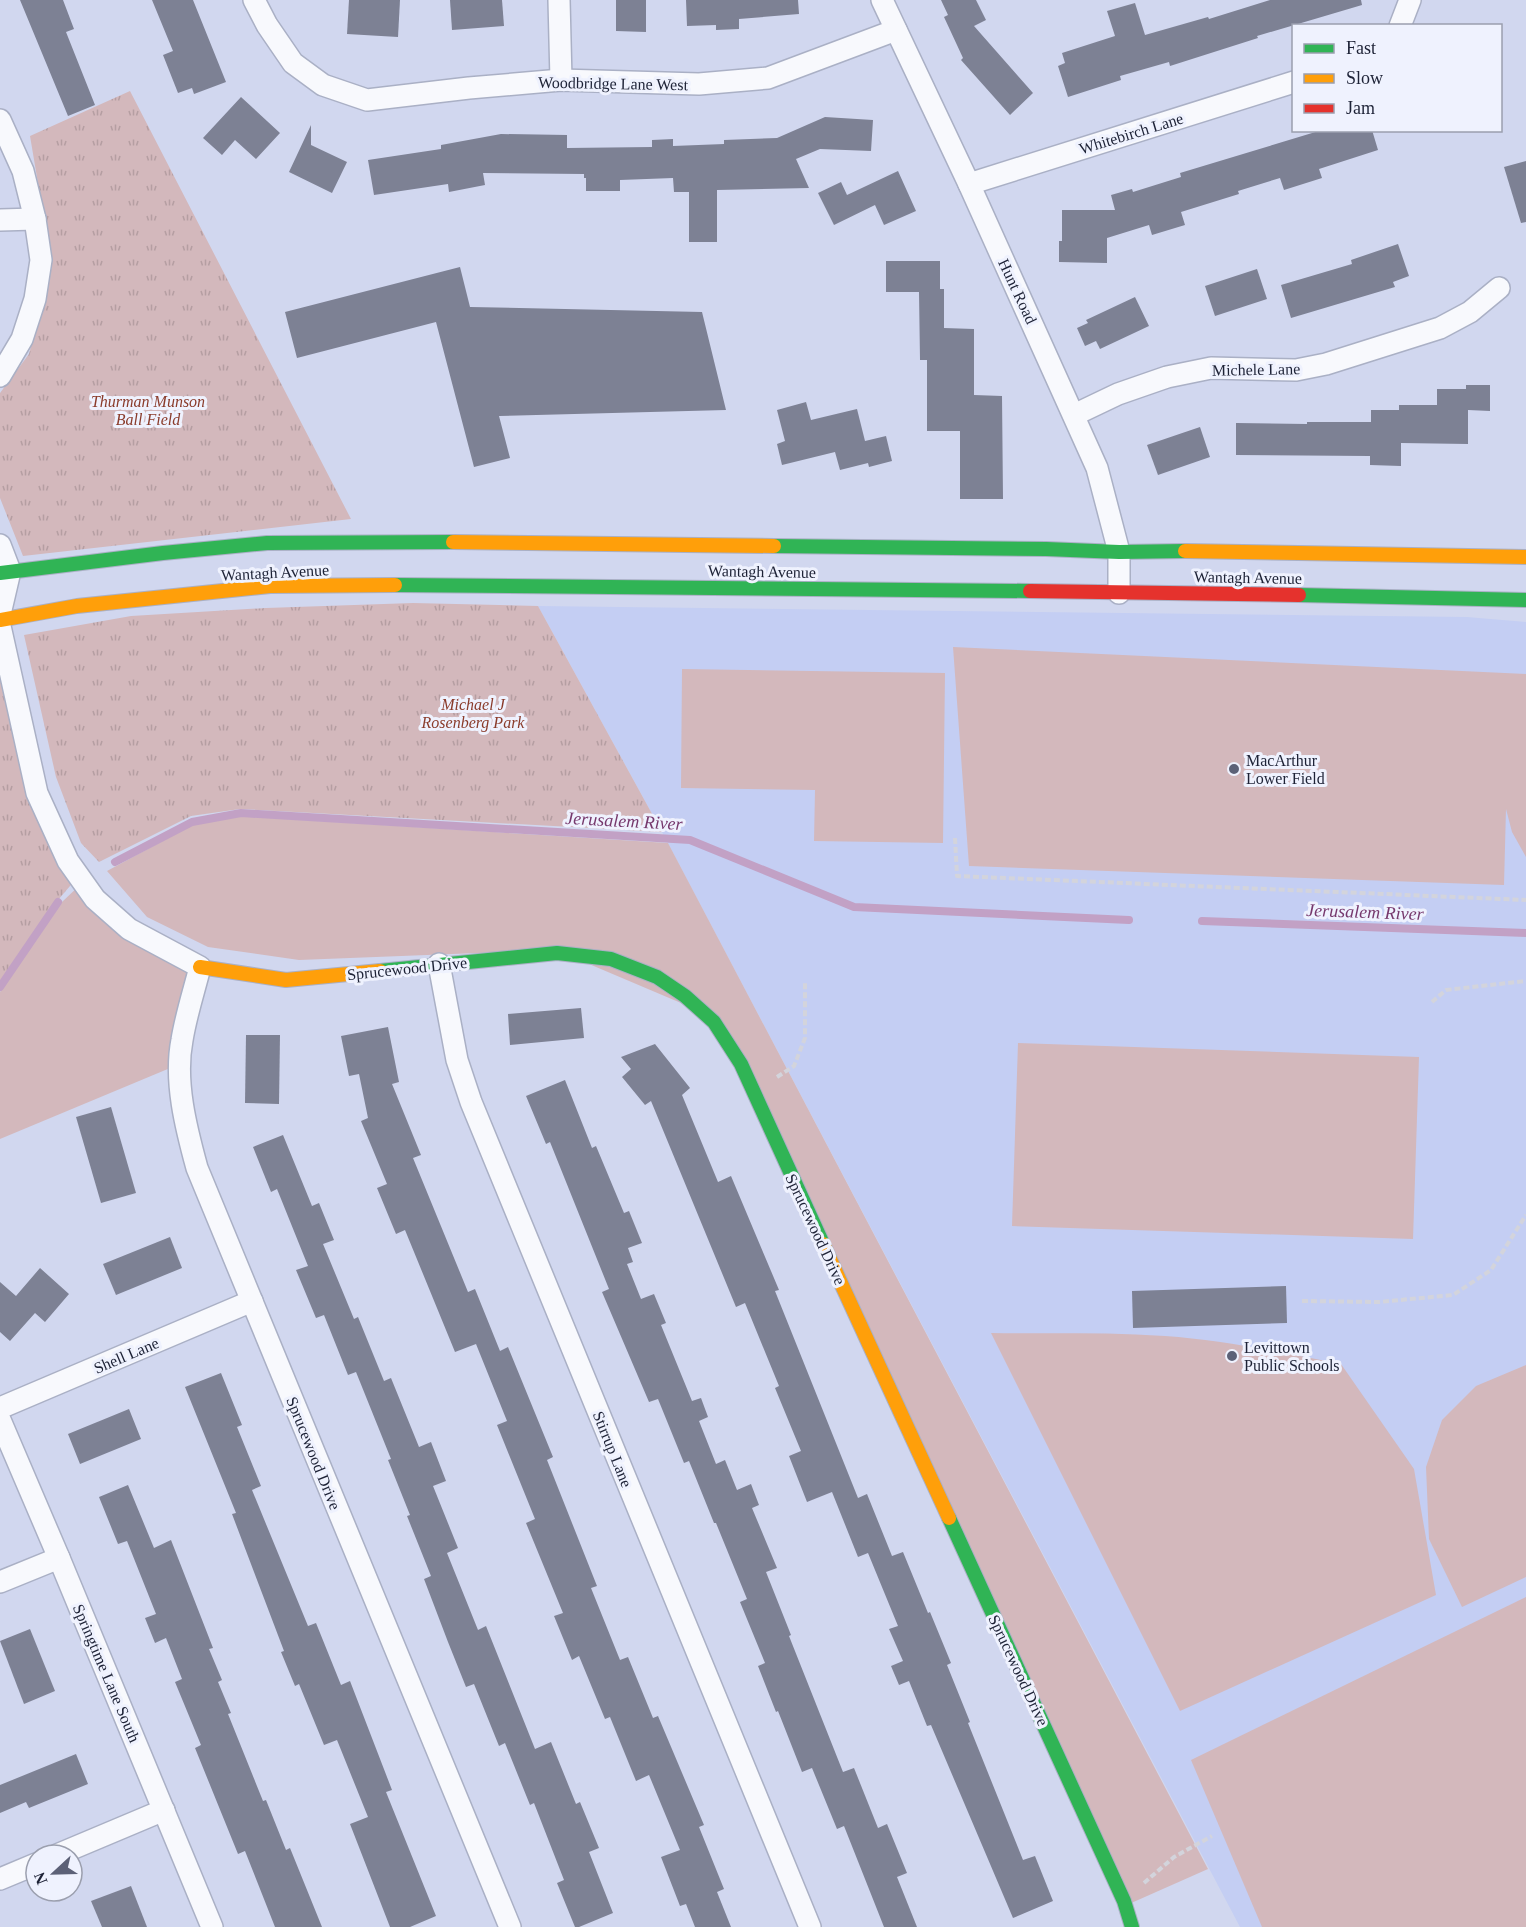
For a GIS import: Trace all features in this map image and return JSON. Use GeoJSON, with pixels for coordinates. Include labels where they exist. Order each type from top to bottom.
{"type":"FeatureCollection","features":[{"type":"Feature","properties":{"kind":"main road","name":"Wantagh Avenue"},"geometry":{"type":"LineString","coordinates":[[5,572],[267,543],[448,542],[1046,549],[1119,552],[1220,550],[1526,557]]}},
{"type":"Feature","properties":{"kind":"main road","name":"Wantagh Avenue"},"geometry":{"type":"LineString","coordinates":[[0,620],[99,604],[270,586],[449,584],[1119,593],[1209,592],[1526,600]]}},
{"type":"Feature","properties":{"kind":"main road","name":"Sprucewood Drive"},"geometry":{"type":"LineString","coordinates":[[200,967],[286,980],[556,953],[611,959],[657,977],[685,996],[714,1022],[741,1064],[1124,1901],[1132,1927]]}},
{"type":"Feature","properties":{"kind":"street","name":"Woodbridge Lane West"},"geometry":{"type":"LineString","coordinates":[[254,0],[267,25],[293,63],[323,85],[367,100],[469,87],[561,80],[699,84],[768,78],[896,30]]}},
{"type":"Feature","properties":{"kind":"street"},"geometry":{"type":"LineString","coordinates":[[559,0],[561,80]]}},
{"type":"Feature","properties":{"kind":"street","name":"Hunt Road"},"geometry":{"type":"LineString","coordinates":[[882,0],[969,184],[1097,468],[1119,552],[1119,593]]}},
{"type":"Feature","properties":{"kind":"street"},"geometry":{"type":"LineString","coordinates":[[1401,24],[1410,0]]}},
{"type":"Feature","properties":{"kind":"street","name":"Whitebirch Lane"},"geometry":{"type":"LineString","coordinates":[[969,184],[1292,82]]}},
{"type":"Feature","properties":{"kind":"street"},"geometry":{"type":"LineString","coordinates":[[0,120],[23,171],[35,219],[41,260],[35,299],[22,339],[0,376]]}},
{"type":"Feature","properties":{"kind":"street"},"geometry":{"type":"LineString","coordinates":[[0,220],[35,219]]}},
{"type":"Feature","properties":{"kind":"street","name":"Michele Lane"},"geometry":{"type":"LineString","coordinates":[[1074,415],[1118,394],[1167,377],[1211,368],[1296,370],[1326,364],[1440,328],[1470,312],[1499,288]]}},
{"type":"Feature","properties":{"kind":"street"},"geometry":{"type":"LineString","coordinates":[[0,545],[5,572],[0,614]]}},
{"type":"Feature","properties":{"kind":"street","name":"Sprucewood Drive"},"geometry":{"type":"LineString","coordinates":[[0,626],[37,793],[68,861],[96,899],[129,929],[200,967],[181,1041],[180,1087],[197,1168],[510,1927]]}},
{"type":"Feature","properties":{"kind":"street","name":"Stirrup Lane"},"geometry":{"type":"LineString","coordinates":[[439,964],[457,1060],[471,1102],[810,1927]]}},
{"type":"Feature","properties":{"kind":"street","name":"Shell Lane"},"geometry":{"type":"LineString","coordinates":[[0,1408],[252,1301]]}},
{"type":"Feature","properties":{"kind":"street","name":"Springtime Lane South"},"geometry":{"type":"LineString","coordinates":[[0,1420],[60,1558],[212,1927]]}},
{"type":"Feature","properties":{"kind":"street"},"geometry":{"type":"LineString","coordinates":[[0,1582],[60,1558]]}},
{"type":"Feature","properties":{"kind":"street"},"geometry":{"type":"LineString","coordinates":[[84,1844],[164,1810]]}},
{"type":"Feature","properties":{"kind":"street"},"geometry":{"type":"LineString","coordinates":[[0,1880],[24,1869]]}},
{"type":"Feature","properties":{"kind":"path"},"geometry":{"type":"LineString","coordinates":[[955,838],[957,876],[1526,900]]}},
{"type":"Feature","properties":{"kind":"path"},"geometry":{"type":"LineString","coordinates":[[753,1092],[794,1066],[805,1038],[805,981]]}},
{"type":"Feature","properties":{"kind":"path"},"geometry":{"type":"LineString","coordinates":[[1432,1002],[1446,990],[1526,981]]}},
{"type":"Feature","properties":{"kind":"path"},"geometry":{"type":"LineString","coordinates":[[1302,1301],[1379,1302],[1453,1295],[1491,1270],[1526,1215]]}},
{"type":"Feature","properties":{"kind":"path"},"geometry":{"type":"LineString","coordinates":[[1124,1901],[1174,1857],[1212,1836]]}},
{"type":"Feature","properties":{"kind":"shaded area","name":"Levittown Public Schools"},"geometry":{"type":"Polygon","coordinates":[[[538,606],[1467,617],[1526,622],[1526,1927],[1240,1927],[662,832],[538,606]]]}},
{"type":"Feature","properties":{"kind":"green space","name":"Thurman Munson Ball Field"},"geometry":{"type":"Polygon","coordinates":[[[130,91],[351,519],[23,556],[0,498],[0,393],[29,354],[52,266],[30,136],[130,91]]]}},
{"type":"Feature","properties":{"kind":"green space","name":"Michael J Rosenberg Park"},"geometry":{"type":"Polygon","coordinates":[[[413,603],[538,606],[662,832],[240,809],[191,816],[99,862],[81,843],[56,777],[24,635],[131,616],[413,603]]]}},
{"type":"Feature","properties":{"kind":"green space"},"geometry":{"type":"Polygon","coordinates":[[[0,642],[34,792],[76,879],[58,900],[0,983],[0,642]]]}},
{"type":"Feature","properties":{"kind":"green space","name":"MacArthur Lower Field"},"geometry":{"type":"Polygon","coordinates":[[[953,647],[1526,674],[1526,857],[1512,832],[1506,809],[1504,885],[969,866],[953,647]]]}},
{"type":"Feature","properties":{"kind":"green space"},"geometry":{"type":"Polygon","coordinates":[[[682,669],[945,673],[943,843],[814,841],[815,790],[681,788],[682,669]]]}},
{"type":"Feature","properties":{"kind":"green space"},"geometry":{"type":"Polygon","coordinates":[[[239,816],[668,843],[1208,1869],[1129,1904],[714,1017],[556,950],[299,960],[208,947],[147,917],[107,871],[194,824],[239,816]]]}},
{"type":"Feature","properties":{"kind":"green space"},"geometry":{"type":"Polygon","coordinates":[[[81,884],[193,969],[175,1066],[0,1139],[0,992],[62,902],[81,884]]]}},
{"type":"Feature","properties":{"kind":"green space"},"geometry":{"type":"Polygon","coordinates":[[[1018,1043],[1419,1057],[1413,1239],[1012,1226],[1018,1043]]]}},
{"type":"Feature","properties":{"kind":"green space"},"geometry":{"type":"Polygon","coordinates":[[[991,1333],[1165,1336],[1253,1347],[1341,1364],[1414,1469],[1436,1595],[1180,1711],[991,1333]]]}},
{"type":"Feature","properties":{"kind":"green space"},"geometry":{"type":"Polygon","coordinates":[[[1526,1365],[1526,1577],[1462,1607],[1429,1539],[1426,1467],[1442,1420],[1476,1386],[1526,1365]]]}},
{"type":"Feature","properties":{"kind":"green space"},"geometry":{"type":"Polygon","coordinates":[[[1526,1597],[1526,1927],[1262,1927],[1191,1760],[1526,1597]]]}},
{"type":"Feature","properties":{"kind":"building"},"geometry":{"type":"Polygon","coordinates":[[[20,0],[63,0],[74,29],[66,32],[95,105],[68,116],[20,0]]]}},
{"type":"Feature","properties":{"kind":"building"},"geometry":{"type":"Polygon","coordinates":[[[152,0],[193,0],[226,82],[194,94],[192,88],[178,93],[163,55],[173,51],[152,0]]]}},
{"type":"Feature","properties":{"kind":"building"},"geometry":{"type":"Polygon","coordinates":[[[349,0],[400,0],[398,37],[347,34],[349,0]]]}},
{"type":"Feature","properties":{"kind":"building"},"geometry":{"type":"Polygon","coordinates":[[[450,0],[502,0],[504,26],[452,30],[450,0]]]}},
{"type":"Feature","properties":{"kind":"building"},"geometry":{"type":"Polygon","coordinates":[[[616,0],[646,0],[646,32],[616,31],[616,0]]]}},
{"type":"Feature","properties":{"kind":"building"},"geometry":{"type":"Polygon","coordinates":[[[686,0],[798,0],[799,14],[739,19],[739,29],[716,30],[716,25],[687,26],[686,0]]]}},
{"type":"Feature","properties":{"kind":"building"},"geometry":{"type":"Polygon","coordinates":[[[941,0],[976,0],[986,20],[974,26],[1033,93],[1010,115],[961,60],[963,58],[944,17],[948,15],[941,0]]]}},
{"type":"Feature","properties":{"kind":"building"},"geometry":{"type":"Polygon","coordinates":[[[1270,0],[1361,0],[1362,5],[1292,24],[1257,36],[1258,38],[1170,66],[1169,62],[1120,76],[1121,80],[1068,97],[1058,66],[1065,63],[1062,53],[1115,36],[1107,11],[1135,3],[1145,35],[1208,17],[1209,19],[1270,0]]]}},
{"type":"Feature","properties":{"kind":"building"},"geometry":{"type":"Polygon","coordinates":[[[241,97],[280,133],[256,159],[235,140],[222,155],[203,138],[241,97]]]}},
{"type":"Feature","properties":{"kind":"building"},"geometry":{"type":"Polygon","coordinates":[[[825,117],[873,120],[871,151],[820,149],[796,159],[809,188],[717,190],[717,242],[689,242],[689,192],[674,192],[673,178],[620,180],[620,191],[586,191],[584,174],[483,173],[485,185],[449,192],[448,184],[374,195],[368,160],[441,149],[441,145],[501,134],[567,135],[567,148],[652,147],[652,140],[673,139],[673,146],[724,144],[724,140],[777,138],[825,117]]]}},
{"type":"Feature","properties":{"kind":"building"},"geometry":{"type":"Polygon","coordinates":[[[311,125],[311,145],[347,162],[332,193],[289,172],[311,125]]]}},
{"type":"Feature","properties":{"kind":"building"},"geometry":{"type":"Polygon","coordinates":[[[1315,132],[1373,132],[1378,150],[1319,169],[1322,178],[1284,190],[1280,178],[1238,191],[1239,194],[1181,212],[1185,225],[1152,235],[1149,225],[1107,238],[1107,263],[1059,262],[1062,210],[1115,210],[1111,195],[1132,189],[1133,192],[1181,177],[1180,173],[1315,132]]]}},
{"type":"Feature","properties":{"kind":"building"},"geometry":{"type":"Polygon","coordinates":[[[1526,161],[1526,222],[1521,223],[1504,167],[1526,161]]]}},
{"type":"Feature","properties":{"kind":"building"},"geometry":{"type":"Polygon","coordinates":[[[898,171],[916,211],[884,225],[875,205],[834,225],[818,193],[841,182],[847,195],[898,171]]]}},
{"type":"Feature","properties":{"kind":"building"},"geometry":{"type":"Polygon","coordinates":[[[1398,244],[1409,276],[1393,282],[1395,287],[1291,318],[1281,285],[1352,264],[1351,260],[1398,244]]]}},
{"type":"Feature","properties":{"kind":"building"},"geometry":{"type":"Polygon","coordinates":[[[886,261],[940,261],[940,289],[944,289],[944,328],[974,329],[974,395],[1002,396],[1003,499],[960,499],[960,431],[927,431],[927,360],[920,360],[919,292],[886,292],[886,261]]]}},
{"type":"Feature","properties":{"kind":"building"},"geometry":{"type":"Polygon","coordinates":[[[460,267],[470,307],[702,312],[726,410],[499,416],[510,458],[474,467],[436,322],[297,358],[285,312],[460,267]]]}},
{"type":"Feature","properties":{"kind":"building"},"geometry":{"type":"Polygon","coordinates":[[[1257,269],[1267,299],[1215,316],[1205,286],[1257,269]]]}},
{"type":"Feature","properties":{"kind":"building"},"geometry":{"type":"Polygon","coordinates":[[[1135,297],[1149,326],[1100,349],[1096,341],[1085,346],[1077,328],[1088,323],[1086,320],[1135,297]]]}},
{"type":"Feature","properties":{"kind":"building"},"geometry":{"type":"Polygon","coordinates":[[[1466,385],[1490,385],[1490,411],[1468,410],[1468,444],[1401,443],[1401,466],[1370,465],[1370,456],[1236,455],[1236,423],[1371,422],[1371,410],[1399,410],[1399,405],[1437,405],[1437,389],[1466,389],[1466,385]]]}},
{"type":"Feature","properties":{"kind":"building"},"geometry":{"type":"Polygon","coordinates":[[[806,402],[811,420],[857,409],[865,441],[886,436],[892,461],[869,467],[868,463],[840,470],[835,452],[782,465],[777,444],[785,441],[777,410],[806,402]]]}},
{"type":"Feature","properties":{"kind":"building"},"geometry":{"type":"Polygon","coordinates":[[[1200,427],[1210,457],[1158,475],[1147,445],[1200,427]]]}},
{"type":"Feature","properties":{"kind":"building"},"geometry":{"type":"Polygon","coordinates":[[[581,1008],[584,1038],[510,1045],[508,1014],[581,1008]]]}},
{"type":"Feature","properties":{"kind":"building"},"geometry":{"type":"Polygon","coordinates":[[[388,1027],[399,1082],[392,1084],[421,1155],[413,1158],[468,1292],[475,1289],[500,1351],[508,1347],[553,1457],[547,1460],[597,1586],[591,1588],[620,1660],[628,1657],[653,1718],[658,1716],[704,1825],[699,1827],[724,1889],[717,1892],[731,1927],[695,1927],[686,1904],[680,1906],[661,1857],[680,1850],[649,1775],[636,1781],[610,1717],[605,1719],[579,1656],[572,1660],[554,1616],[563,1613],[526,1523],[535,1519],[497,1425],[507,1421],[476,1344],[455,1352],[405,1230],[396,1234],[377,1188],[387,1184],[361,1121],[368,1118],[359,1074],[349,1076],[341,1036],[388,1027]]]}},
{"type":"Feature","properties":{"kind":"building"},"geometry":{"type":"Polygon","coordinates":[[[246,1035],[280,1035],[279,1104],[245,1103],[246,1035]]]}},
{"type":"Feature","properties":{"kind":"building"},"geometry":{"type":"Polygon","coordinates":[[[655,1044],[690,1088],[682,1095],[718,1182],[731,1176],[779,1290],[775,1291],[858,1498],[867,1494],[892,1556],[903,1552],[951,1663],[947,1665],[970,1722],[968,1723],[1023,1860],[1035,1856],[1053,1901],[1013,1918],[931,1725],[927,1726],[909,1681],[899,1685],[891,1666],[903,1661],[889,1629],[898,1626],[868,1553],[858,1557],[832,1492],[807,1502],[789,1456],[801,1451],[775,1388],[779,1386],[745,1303],[736,1307],[651,1101],[645,1105],[622,1077],[631,1069],[621,1057],[655,1044]]]}},
{"type":"Feature","properties":{"kind":"building"},"geometry":{"type":"Polygon","coordinates":[[[565,1080],[592,1148],[596,1146],[624,1213],[629,1211],[642,1243],[628,1248],[633,1262],[627,1264],[641,1299],[654,1294],[666,1323],[661,1325],[692,1401],[701,1398],[708,1417],[699,1421],[716,1464],[725,1460],[737,1490],[751,1484],[759,1505],[752,1508],[777,1568],[766,1572],[791,1635],[789,1636],[843,1772],[854,1768],[878,1828],[887,1824],[907,1873],[897,1877],[917,1927],[884,1927],[844,1826],[837,1829],[812,1768],[802,1772],[778,1711],[776,1712],[758,1666],[765,1663],[740,1602],[747,1599],[689,1461],[684,1463],[658,1399],[649,1402],[602,1292],[609,1289],[550,1142],[546,1144],[526,1096],[565,1080]]]}},
{"type":"Feature","properties":{"kind":"building"},"geometry":{"type":"Polygon","coordinates":[[[111,1107],[136,1193],[101,1203],[76,1117],[111,1107]]]}},
{"type":"Feature","properties":{"kind":"building"},"geometry":{"type":"Polygon","coordinates":[[[283,1135],[312,1206],[319,1203],[334,1240],[323,1244],[354,1319],[358,1317],[384,1381],[391,1378],[419,1447],[431,1442],[446,1481],[433,1486],[458,1548],[447,1553],[478,1630],[486,1626],[535,1749],[551,1742],[576,1804],[580,1802],[599,1848],[589,1852],[613,1913],[579,1927],[575,1927],[557,1883],[564,1880],[534,1803],[530,1805],[505,1743],[499,1746],[474,1684],[466,1687],[424,1579],[431,1576],[407,1516],[410,1515],[388,1460],[391,1459],[356,1372],[348,1375],[324,1315],[316,1318],[296,1270],[308,1266],[277,1189],[271,1192],[253,1147],[283,1135]]]}},
{"type":"Feature","properties":{"kind":"building"},"geometry":{"type":"Polygon","coordinates":[[[170,1237],[182,1268],[116,1295],[103,1264],[170,1237]]]}},
{"type":"Feature","properties":{"kind":"building"},"geometry":{"type":"Polygon","coordinates":[[[40,1268],[69,1294],[45,1322],[35,1313],[10,1341],[0,1332],[0,1282],[16,1296],[40,1268]]]}},
{"type":"Feature","properties":{"kind":"building"},"geometry":{"type":"Polygon","coordinates":[[[1286,1286],[1287,1323],[1133,1328],[1132,1291],[1286,1286]]]}},
{"type":"Feature","properties":{"kind":"building"},"geometry":{"type":"Polygon","coordinates":[[[221,1373],[242,1425],[237,1427],[261,1486],[252,1490],[308,1626],[316,1623],[341,1685],[350,1681],[392,1790],[386,1792],[436,1916],[410,1927],[390,1927],[350,1824],[368,1817],[337,1740],[324,1745],[299,1684],[295,1686],[232,1514],[236,1513],[185,1387],[221,1373]]]}},
{"type":"Feature","properties":{"kind":"building"},"geometry":{"type":"Polygon","coordinates":[[[129,1409],[141,1439],[80,1464],[68,1434],[129,1409]]]}},
{"type":"Feature","properties":{"kind":"building"},"geometry":{"type":"Polygon","coordinates":[[[128,1485],[154,1548],[171,1540],[213,1648],[209,1649],[222,1680],[218,1682],[231,1713],[228,1714],[263,1801],[266,1800],[286,1850],[290,1848],[322,1927],[275,1927],[245,1851],[238,1854],[195,1748],[201,1745],[175,1682],[182,1679],[166,1638],[155,1643],[145,1618],[156,1614],[127,1541],[118,1544],[99,1497],[128,1485]]]}},
{"type":"Feature","properties":{"kind":"building"},"geometry":{"type":"Polygon","coordinates":[[[30,1629],[55,1691],[24,1704],[0,1641],[30,1629]]]}},
{"type":"Feature","properties":{"kind":"building"},"geometry":{"type":"Polygon","coordinates":[[[76,1754],[88,1784],[29,1808],[26,1802],[0,1813],[0,1785],[76,1754]]]}},
{"type":"Feature","properties":{"kind":"building"},"geometry":{"type":"Polygon","coordinates":[[[131,1886],[147,1927],[102,1927],[91,1901],[131,1886]]]}},
{"type":"Feature","properties":{"kind":"waterway","name":"Jerusalem River"},"geometry":{"type":"LineString","coordinates":[[115,862],[192,822],[241,813],[690,840],[854,907],[1129,920]]}},
{"type":"Feature","properties":{"kind":"waterway","name":"Jerusalem River"},"geometry":{"type":"LineString","coordinates":[[0,987],[58,902]]}},
{"type":"Feature","properties":{"kind":"waterway","name":"Jerusalem River"},"geometry":{"type":"LineString","coordinates":[[1202,921],[1526,933]]}},
{"type":"Feature","properties":{"kind":"traffic: fast"},"geometry":{"type":"LineString","coordinates":[[0,573],[267,543],[453,542]]}},
{"type":"Feature","properties":{"kind":"traffic: fast"},"geometry":{"type":"LineString","coordinates":[[774,546],[1119,552],[1185,551]]}},
{"type":"Feature","properties":{"kind":"traffic: fast"},"geometry":{"type":"LineString","coordinates":[[395,585],[1030,591]]}},
{"type":"Feature","properties":{"kind":"traffic: fast"},"geometry":{"type":"LineString","coordinates":[[1299,595],[1526,600]]}},
{"type":"Feature","properties":{"kind":"traffic: fast"},"geometry":{"type":"LineString","coordinates":[[380,971],[557,953],[611,959],[657,977],[685,996],[714,1022],[741,1064],[823,1244]]}},
{"type":"Feature","properties":{"kind":"traffic: fast"},"geometry":{"type":"LineString","coordinates":[[949,1518],[1124,1901],[1132,1927]]}},
{"type":"Feature","properties":{"kind":"traffic: slow"},"geometry":{"type":"LineString","coordinates":[[453,542],[774,546]]}},
{"type":"Feature","properties":{"kind":"traffic: slow"},"geometry":{"type":"LineString","coordinates":[[1185,551],[1526,557]]}},
{"type":"Feature","properties":{"kind":"traffic: slow"},"geometry":{"type":"LineString","coordinates":[[0,620],[77,606],[270,586],[395,585]]}},
{"type":"Feature","properties":{"kind":"traffic: slow"},"geometry":{"type":"LineString","coordinates":[[200,967],[286,980],[380,971]]}},
{"type":"Feature","properties":{"kind":"traffic: slow"},"geometry":{"type":"LineString","coordinates":[[823,1244],[949,1518]]}},
{"type":"Feature","properties":{"kind":"traffic: jam"},"geometry":{"type":"LineString","coordinates":[[1030,591],[1299,595]]}},
{"type":"Feature","properties":{"kind":"place","name":"MacArthur Lower Field"},"geometry":{"type":"Point","coordinates":[1234,769]}},
{"type":"Feature","properties":{"kind":"place","name":"Levittown Public Schools"},"geometry":{"type":"Point","coordinates":[1232,1356]}}]}
